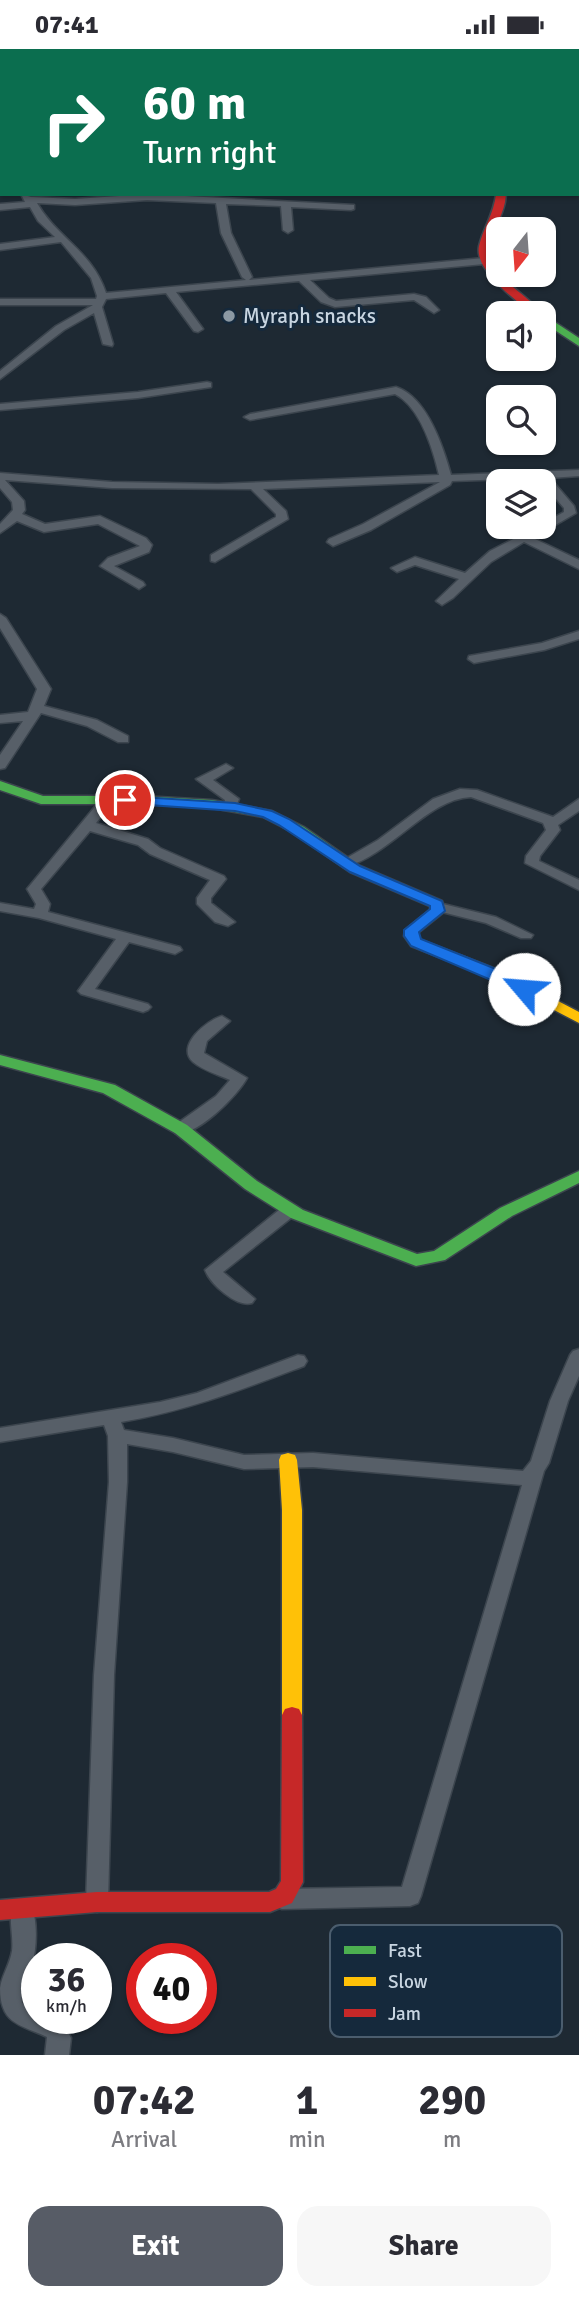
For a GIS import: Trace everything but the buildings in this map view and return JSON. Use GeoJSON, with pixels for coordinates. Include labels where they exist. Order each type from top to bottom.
{"type":"FeatureCollection","features":[{"type":"Feature","properties":{"kind":"street"},"geometry":{"type":"LineString","coordinates":[[501,196],[500,213],[483,249],[484,261],[524,301]]}},
{"type":"Feature","properties":{"kind":"street"},"geometry":{"type":"LineString","coordinates":[[0,207],[28,199],[75,202],[147,197],[286,206],[351,207]]}},
{"type":"Feature","properties":{"kind":"street"},"geometry":{"type":"LineString","coordinates":[[28,199],[41,219],[65,239],[96,278],[108,344]]}},
{"type":"Feature","properties":{"kind":"street"},"geometry":{"type":"LineString","coordinates":[[221,202],[226,233],[247,277]]}},
{"type":"Feature","properties":{"kind":"street"},"geometry":{"type":"LineString","coordinates":[[286,206],[289,230]]}},
{"type":"Feature","properties":{"kind":"street"},"geometry":{"type":"LineString","coordinates":[[0,247],[65,239]]}},
{"type":"Feature","properties":{"kind":"street"},"geometry":{"type":"LineString","coordinates":[[0,302],[99,302],[169,290],[484,261]]}},
{"type":"Feature","properties":{"kind":"street"},"geometry":{"type":"LineString","coordinates":[[303,279],[325,300],[335,304],[414,297],[422,299],[434,310]]}},
{"type":"Feature","properties":{"kind":"street"},"geometry":{"type":"LineString","coordinates":[[169,290],[198,329]]}},
{"type":"Feature","properties":{"kind":"street"},"geometry":{"type":"LineString","coordinates":[[0,376],[60,328],[99,302]]}},
{"type":"Feature","properties":{"kind":"street"},"geometry":{"type":"LineString","coordinates":[[556,327],[579,343]]}},
{"type":"Feature","properties":{"kind":"street"},"geometry":{"type":"LineString","coordinates":[[0,407],[138,395],[207,385]]}},
{"type":"Feature","properties":{"kind":"street"},"geometry":{"type":"LineString","coordinates":[[250,417],[396,390],[402,391],[424,419],[446,483],[367,527],[333,542]]}},
{"type":"Feature","properties":{"kind":"street"},"geometry":{"type":"LineString","coordinates":[[556,474],[579,473]]}},
{"type":"Feature","properties":{"kind":"street"},"geometry":{"type":"LineString","coordinates":[[0,478],[112,485],[254,486],[486,476]]}},
{"type":"Feature","properties":{"kind":"street"},"geometry":{"type":"LineString","coordinates":[[0,478],[18,501],[19,510],[16,516],[0,529]]}},
{"type":"Feature","properties":{"kind":"street"},"geometry":{"type":"LineString","coordinates":[[215,558],[282,519],[282,513],[254,486]]}},
{"type":"Feature","properties":{"kind":"street"},"geometry":{"type":"LineString","coordinates":[[556,492],[571,511],[556,522]]}},
{"type":"Feature","properties":{"kind":"street"},"geometry":{"type":"LineString","coordinates":[[16,516],[44,528],[100,520],[142,541],[145,549],[112,561],[106,566],[139,585]]}},
{"type":"Feature","properties":{"kind":"street"},"geometry":{"type":"LineString","coordinates":[[442,601],[458,590],[467,577],[494,554],[522,539]]}},
{"type":"Feature","properties":{"kind":"street"},"geometry":{"type":"LineString","coordinates":[[526,539],[579,565]]}},
{"type":"Feature","properties":{"kind":"street"},"geometry":{"type":"LineString","coordinates":[[397,568],[418,561],[467,577]]}},
{"type":"Feature","properties":{"kind":"street"},"geometry":{"type":"LineString","coordinates":[[0,618],[42,681],[44,689],[34,712],[0,765]]}},
{"type":"Feature","properties":{"kind":"street"},"geometry":{"type":"LineString","coordinates":[[474,659],[544,646],[579,635]]}},
{"type":"Feature","properties":{"kind":"street"},"geometry":{"type":"LineString","coordinates":[[0,719],[34,712],[92,723],[123,739]]}},
{"type":"Feature","properties":{"kind":"street"},"geometry":{"type":"LineString","coordinates":[[226,768],[203,779],[232,799],[230,806]]}},
{"type":"Feature","properties":{"kind":"street"},"geometry":{"type":"LineString","coordinates":[[0,785],[41,800],[141,800],[230,806],[267,814],[284,822],[345,863],[429,899],[439,907],[491,920],[526,935]]}},
{"type":"Feature","properties":{"kind":"street"},"geometry":{"type":"LineString","coordinates":[[345,863],[386,841],[453,794],[472,793],[531,812],[552,823]]}},
{"type":"Feature","properties":{"kind":"street"},"geometry":{"type":"LineString","coordinates":[[40,914],[43,904],[34,889],[108,800]]}},
{"type":"Feature","properties":{"kind":"street"},"geometry":{"type":"LineString","coordinates":[[552,823],[576,810]]}},
{"type":"Feature","properties":{"kind":"street"},"geometry":{"type":"LineString","coordinates":[[552,823],[553,830],[533,856],[532,863],[579,885]]}},
{"type":"Feature","properties":{"kind":"street"},"geometry":{"type":"LineString","coordinates":[[86,825],[143,842],[155,851],[219,880],[204,898],[204,904],[220,919],[228,922]]}},
{"type":"Feature","properties":{"kind":"street"},"geometry":{"type":"LineString","coordinates":[[0,907],[40,914],[175,950]]}},
{"type":"Feature","properties":{"kind":"street"},"geometry":{"type":"LineString","coordinates":[[439,907],[412,930],[411,936],[416,943],[496,974],[579,1018]]}},
{"type":"Feature","properties":{"kind":"street"},"geometry":{"type":"LineString","coordinates":[[125,937],[86,991],[143,1007]]}},
{"type":"Feature","properties":{"kind":"street"},"geometry":{"type":"LineString","coordinates":[[181,1129],[224,1097],[238,1082],[239,1078],[199,1059],[195,1053],[199,1040],[222,1021]]}},
{"type":"Feature","properties":{"kind":"street"},"geometry":{"type":"LineString","coordinates":[[0,1060],[109,1089],[181,1129],[251,1185],[290,1210],[403,1256],[429,1260],[439,1256],[506,1212],[579,1176]]}},
{"type":"Feature","properties":{"kind":"street"},"geometry":{"type":"LineString","coordinates":[[246,1299],[216,1276],[214,1270],[290,1210]]}},
{"type":"Feature","properties":{"kind":"street"},"geometry":{"type":"LineString","coordinates":[[57,2055],[59,2038],[55,2030],[24,2018],[14,2011],[8,1999],[7,1987],[23,1956],[11,1910],[97,1902],[251,1902],[410,1896],[535,1472],[559,1401],[579,1355]]}},
{"type":"Feature","properties":{"kind":"street"},"geometry":{"type":"LineString","coordinates":[[0,1436],[114,1428],[298,1361]]}},
{"type":"Feature","properties":{"kind":"street"},"geometry":{"type":"LineString","coordinates":[[114,1428],[244,1462],[313,1459],[517,1478],[525,1478],[535,1472]]}},
{"type":"Feature","properties":{"kind":"street"},"geometry":{"type":"LineString","coordinates":[[97,1902],[104,1675],[118,1482],[114,1428]]}},
{"type":"Feature","properties":{"kind":"street"},"geometry":{"type":"LineString","coordinates":[[282,1899],[288,1893],[292,1882],[292,1510],[288,1461]]}},
{"type":"Feature","properties":{"kind":"traffic: fast"},"geometry":{"type":"LineString","coordinates":[[556,327],[579,343]]}},
{"type":"Feature","properties":{"kind":"traffic: fast"},"geometry":{"type":"LineString","coordinates":[[0,785],[41,800],[141,800],[212,804],[267,814],[299,830],[355,869],[437,904],[438,911],[412,930],[411,936],[416,943],[462,961]]}},
{"type":"Feature","properties":{"kind":"traffic: fast"},"geometry":{"type":"LineString","coordinates":[[0,1060],[109,1089],[181,1129],[251,1185],[297,1214],[416,1260],[439,1256],[506,1212],[579,1176]]}},
{"type":"Feature","properties":{"kind":"traffic: slow"},"geometry":{"type":"LineString","coordinates":[[462,961],[496,974],[579,1018]]}},
{"type":"Feature","properties":{"kind":"traffic: slow"},"geometry":{"type":"LineString","coordinates":[[288,1460],[292,1510],[292,1715]]}},
{"type":"Feature","properties":{"kind":"traffic: jam"},"geometry":{"type":"LineString","coordinates":[[501,196],[495,221],[484,246],[484,255],[494,273],[523,301]]}},
{"type":"Feature","properties":{"kind":"traffic: jam"},"geometry":{"type":"LineString","coordinates":[[0,1910],[97,1902],[270,1902],[284,1896],[292,1882],[292,1715]]}},
{"type":"Feature","properties":{"kind":"place","name":"Myraph snacks"},"geometry":{"type":"Point","coordinates":[229,316]}},
{"type":"Feature","properties":{"kind":"route"},"geometry":{"type":"LineString","coordinates":[[125,800],[235,807],[267,814],[284,822],[355,869],[437,904],[438,911],[412,930],[411,936],[416,943],[496,974],[524,989]]}}]}
